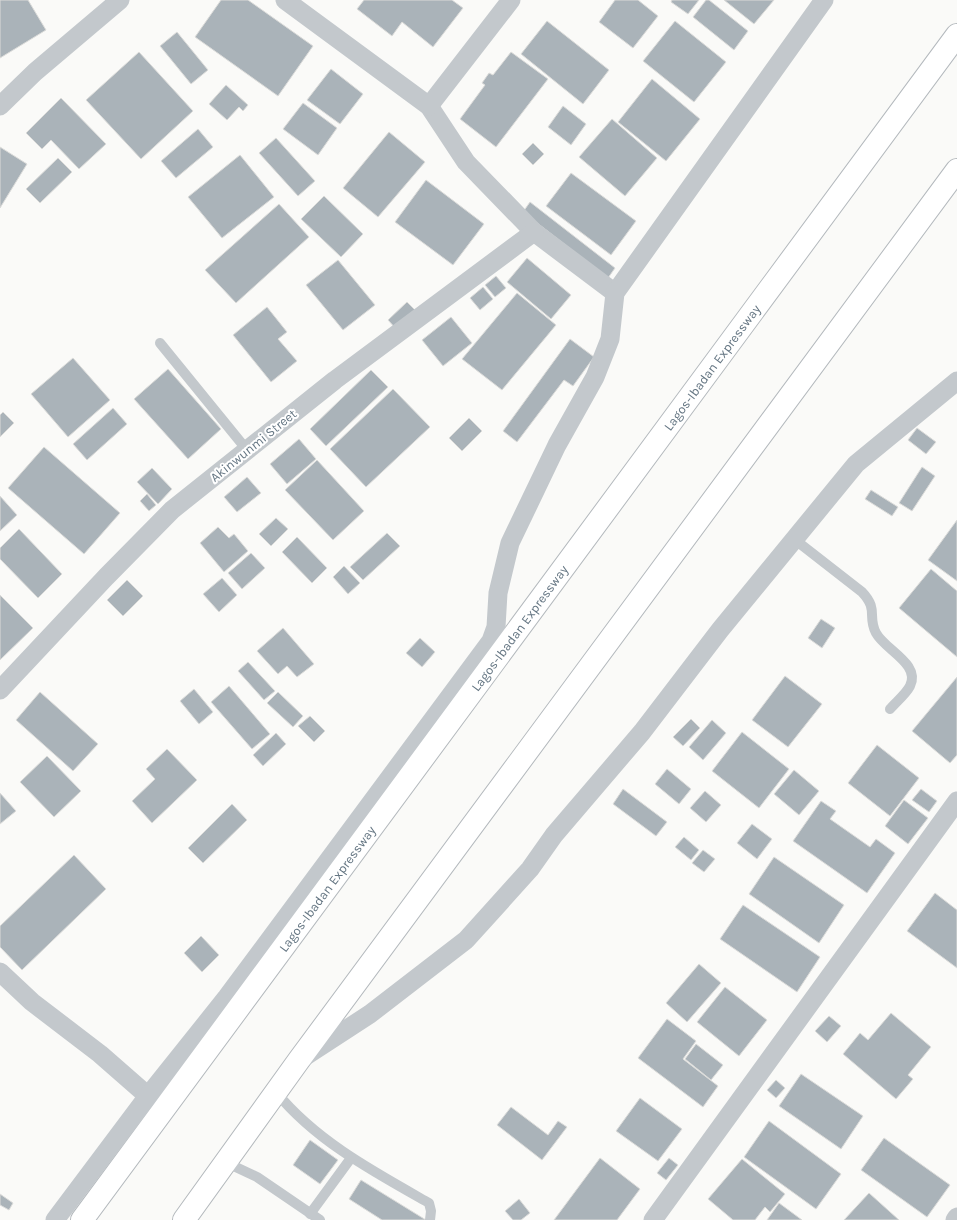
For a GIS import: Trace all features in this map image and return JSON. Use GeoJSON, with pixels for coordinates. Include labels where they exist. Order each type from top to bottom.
{"type":"FeatureCollection","features":[{"type":"Feature","properties":{"kind":"highway","name":"Lagos-Ibadan Expressway"},"geometry":{"type":"LineString","coordinates":[[82,1220],[957,35]]}},
{"type":"Feature","properties":{"kind":"highway"},"geometry":{"type":"LineString","coordinates":[[184,1220],[299,1060],[957,170]]}},
{"type":"Feature","properties":{"kind":"street"},"geometry":{"type":"LineString","coordinates":[[0,106],[35,72],[120,0]]}},
{"type":"Feature","properties":{"kind":"street"},"geometry":{"type":"LineString","coordinates":[[285,0],[429,106],[466,162],[534,232],[615,293]]}},
{"type":"Feature","properties":{"kind":"street"},"geometry":{"type":"LineString","coordinates":[[429,106],[511,0]]}},
{"type":"Feature","properties":{"kind":"street"},"geometry":{"type":"LineString","coordinates":[[55,1220],[148,1096],[226,997],[491,641],[496,627],[498,593],[510,543],[557,446],[595,377],[610,339],[615,293],[824,0]]}},
{"type":"Feature","properties":{"kind":"street","name":"Akinwunmi Street"},"geometry":{"type":"LineString","coordinates":[[0,690],[106,576],[172,510],[335,380],[534,232]]}},
{"type":"Feature","properties":{"kind":"street"},"geometry":{"type":"LineString","coordinates":[[299,1060],[370,1014],[466,940],[530,869],[554,835],[642,732],[720,630],[856,464],[957,381]]}},
{"type":"Feature","properties":{"kind":"street"},"geometry":{"type":"LineString","coordinates":[[653,1220],[957,801]]}},
{"type":"Feature","properties":{"kind":"street"},"geometry":{"type":"LineString","coordinates":[[0,972],[32,1002],[100,1054],[148,1096]]}},
{"type":"Feature","properties":{"kind":"street"},"geometry":{"type":"LineString","coordinates":[[954,1220],[957,1217]]}},
{"type":"Feature","properties":{"kind":"lane"},"geometry":{"type":"LineString","coordinates":[[160,343],[247,450]]}},
{"type":"Feature","properties":{"kind":"lane"},"geometry":{"type":"LineString","coordinates":[[794,539],[862,592],[871,602],[873,627],[880,640],[911,668],[913,677],[910,686],[890,709]]}},
{"type":"Feature","properties":{"kind":"lane"},"geometry":{"type":"LineString","coordinates":[[276,1092],[295,1114],[351,1158],[429,1203],[431,1211],[430,1220]]}},
{"type":"Feature","properties":{"kind":"lane"},"geometry":{"type":"LineString","coordinates":[[310,1214],[351,1158]]}},
{"type":"Feature","properties":{"kind":"lane"},"geometry":{"type":"LineString","coordinates":[[225,1162],[257,1177],[320,1220]]}},
{"type":"Feature","properties":{"kind":"building"},"geometry":{"type":"Polygon","coordinates":[[[0,0],[28,0],[46,30],[0,58],[0,0]]]}},
{"type":"Feature","properties":{"kind":"building"},"geometry":{"type":"Polygon","coordinates":[[[221,0],[248,0],[313,46],[278,96],[195,37],[221,0]]]}},
{"type":"Feature","properties":{"kind":"building"},"geometry":{"type":"Polygon","coordinates":[[[364,0],[452,0],[463,8],[433,47],[402,22],[392,36],[357,9],[364,0]]]}},
{"type":"Feature","properties":{"kind":"building"},"geometry":{"type":"Polygon","coordinates":[[[615,0],[638,0],[658,16],[633,48],[599,22],[615,0]]]}},
{"type":"Feature","properties":{"kind":"building"},"geometry":{"type":"Polygon","coordinates":[[[672,0],[699,0],[688,14],[671,2],[672,0]]]}},
{"type":"Feature","properties":{"kind":"building"},"geometry":{"type":"Polygon","coordinates":[[[706,0],[709,0],[748,31],[734,50],[693,17],[706,0]]]}},
{"type":"Feature","properties":{"kind":"building"},"geometry":{"type":"Polygon","coordinates":[[[724,0],[774,0],[754,24],[724,0]]]}},
{"type":"Feature","properties":{"kind":"building"},"geometry":{"type":"Polygon","coordinates":[[[547,21],[609,70],[583,104],[521,54],[547,21]]]}},
{"type":"Feature","properties":{"kind":"building"},"geometry":{"type":"Polygon","coordinates":[[[675,21],[726,62],[694,102],[643,61],[675,21]]]}},
{"type":"Feature","properties":{"kind":"building"},"geometry":{"type":"Polygon","coordinates":[[[177,32],[208,70],[191,84],[160,46],[177,32]]]}},
{"type":"Feature","properties":{"kind":"building"},"geometry":{"type":"Polygon","coordinates":[[[139,52],[193,111],[141,159],[86,100],[139,52]]]}},
{"type":"Feature","properties":{"kind":"building"},"geometry":{"type":"Polygon","coordinates":[[[511,52],[548,79],[496,147],[460,119],[485,85],[482,83],[489,73],[493,75],[511,52]]]}},
{"type":"Feature","properties":{"kind":"building"},"geometry":{"type":"Polygon","coordinates":[[[331,69],[363,94],[340,124],[307,100],[331,69]]]}},
{"type":"Feature","properties":{"kind":"building"},"geometry":{"type":"Polygon","coordinates":[[[652,79],[700,119],[666,161],[618,122],[652,79]]]}},
{"type":"Feature","properties":{"kind":"building"},"geometry":{"type":"Polygon","coordinates":[[[226,85],[248,105],[243,111],[239,107],[227,120],[209,104],[226,85]]]}},
{"type":"Feature","properties":{"kind":"building"},"geometry":{"type":"Polygon","coordinates":[[[61,98],[106,144],[79,169],[51,140],[42,149],[26,133],[61,98]]]}},
{"type":"Feature","properties":{"kind":"building"},"geometry":{"type":"Polygon","coordinates":[[[303,103],[337,128],[318,155],[283,129],[303,103]]]}},
{"type":"Feature","properties":{"kind":"building"},"geometry":{"type":"Polygon","coordinates":[[[563,106],[586,124],[571,145],[548,127],[563,106]]]}},
{"type":"Feature","properties":{"kind":"building"},"geometry":{"type":"Polygon","coordinates":[[[612,119],[657,158],[625,196],[579,157],[612,119]]]}},
{"type":"Feature","properties":{"kind":"building"},"geometry":{"type":"Polygon","coordinates":[[[198,129],[213,147],[176,178],[161,161],[198,129]]]}},
{"type":"Feature","properties":{"kind":"building"},"geometry":{"type":"Polygon","coordinates":[[[389,132],[425,162],[378,217],[343,188],[389,132]]]}},
{"type":"Feature","properties":{"kind":"building"},"geometry":{"type":"Polygon","coordinates":[[[276,138],[315,181],[298,196],[259,153],[276,138]]]}},
{"type":"Feature","properties":{"kind":"building"},"geometry":{"type":"Polygon","coordinates":[[[533,143],[544,154],[533,165],[522,154],[533,143]]]}},
{"type":"Feature","properties":{"kind":"building"},"geometry":{"type":"Polygon","coordinates":[[[0,147],[27,164],[0,208],[0,147]]]}},
{"type":"Feature","properties":{"kind":"building"},"geometry":{"type":"Polygon","coordinates":[[[240,155],[274,197],[222,238],[188,197],[240,155]]]}},
{"type":"Feature","properties":{"kind":"building"},"geometry":{"type":"Polygon","coordinates":[[[58,158],[72,172],[40,203],[26,189],[58,158]]]}},
{"type":"Feature","properties":{"kind":"building"},"geometry":{"type":"Polygon","coordinates":[[[571,173],[636,221],[611,255],[546,206],[571,173]]]}},
{"type":"Feature","properties":{"kind":"building"},"geometry":{"type":"Polygon","coordinates":[[[426,180],[484,224],[453,265],[395,222],[426,180]]]}},
{"type":"Feature","properties":{"kind":"building"},"geometry":{"type":"Polygon","coordinates":[[[324,196],[363,234],[341,257],[301,219],[324,196]]]}},
{"type":"Feature","properties":{"kind":"building"},"geometry":{"type":"Polygon","coordinates":[[[530,202],[615,268],[608,278],[523,212],[530,202]]]}},
{"type":"Feature","properties":{"kind":"building"},"geometry":{"type":"Polygon","coordinates":[[[279,204],[309,237],[236,303],[205,270],[279,204]]]}},
{"type":"Feature","properties":{"kind":"building"},"geometry":{"type":"Polygon","coordinates":[[[527,258],[571,295],[551,319],[507,282],[527,258]]]}},
{"type":"Feature","properties":{"kind":"building"},"geometry":{"type":"Polygon","coordinates":[[[338,260],[375,305],[343,330],[306,285],[338,260]]]}},
{"type":"Feature","properties":{"kind":"building"},"geometry":{"type":"Polygon","coordinates":[[[496,276],[506,288],[495,297],[485,285],[496,276]]]}},
{"type":"Feature","properties":{"kind":"building"},"geometry":{"type":"Polygon","coordinates":[[[483,287],[493,299],[480,310],[470,298],[483,287]]]}},
{"type":"Feature","properties":{"kind":"building"},"geometry":{"type":"Polygon","coordinates":[[[517,293],[556,325],[502,390],[462,359],[517,293]]]}},
{"type":"Feature","properties":{"kind":"building"},"geometry":{"type":"Polygon","coordinates":[[[407,302],[417,312],[397,330],[388,320],[407,302]]]}},
{"type":"Feature","properties":{"kind":"building"},"geometry":{"type":"Polygon","coordinates":[[[267,307],[287,332],[278,339],[297,361],[271,382],[233,335],[267,307]]]}},
{"type":"Feature","properties":{"kind":"building"},"geometry":{"type":"Polygon","coordinates":[[[451,317],[472,343],[443,366],[422,340],[451,317]]]}},
{"type":"Feature","properties":{"kind":"building"},"geometry":{"type":"Polygon","coordinates":[[[570,339],[594,357],[573,386],[564,380],[517,442],[503,431],[570,339]]]}},
{"type":"Feature","properties":{"kind":"building"},"geometry":{"type":"Polygon","coordinates":[[[73,358],[110,400],[68,437],[31,394],[73,358]]]}},
{"type":"Feature","properties":{"kind":"building"},"geometry":{"type":"Polygon","coordinates":[[[168,369],[221,429],[188,459],[134,399],[168,369]]]}},
{"type":"Feature","properties":{"kind":"building"},"geometry":{"type":"Polygon","coordinates":[[[371,370],[388,387],[326,446],[310,429],[371,370]]]}},
{"type":"Feature","properties":{"kind":"building"},"geometry":{"type":"Polygon","coordinates":[[[393,389],[430,427],[366,487],[330,449],[393,389]]]}},
{"type":"Feature","properties":{"kind":"building"},"geometry":{"type":"Polygon","coordinates":[[[113,408],[127,424],[87,460],[73,444],[113,408]]]}},
{"type":"Feature","properties":{"kind":"building"},"geometry":{"type":"Polygon","coordinates":[[[3,412],[14,423],[0,437],[0,415],[3,412]]]}},
{"type":"Feature","properties":{"kind":"building"},"geometry":{"type":"Polygon","coordinates":[[[469,418],[482,431],[462,451],[449,438],[469,418]]]}},
{"type":"Feature","properties":{"kind":"building"},"geometry":{"type":"Polygon","coordinates":[[[917,428],[936,442],[926,454],[908,440],[917,428]]]}},
{"type":"Feature","properties":{"kind":"building"},"geometry":{"type":"Polygon","coordinates":[[[299,439],[316,459],[287,484],[270,464],[299,439]]]}},
{"type":"Feature","properties":{"kind":"building"},"geometry":{"type":"Polygon","coordinates":[[[44,447],[120,513],[84,554],[8,488],[44,447]]]}},
{"type":"Feature","properties":{"kind":"building"},"geometry":{"type":"Polygon","coordinates":[[[317,460],[364,511],[333,540],[285,490],[317,460]]]}},
{"type":"Feature","properties":{"kind":"building"},"geometry":{"type":"Polygon","coordinates":[[[922,467],[935,476],[912,511],[899,503],[922,467]]]}},
{"type":"Feature","properties":{"kind":"building"},"geometry":{"type":"Polygon","coordinates":[[[152,468],[172,489],[158,504],[137,482],[152,468]]]}},
{"type":"Feature","properties":{"kind":"building"},"geometry":{"type":"Polygon","coordinates":[[[247,477],[261,493],[237,512],[224,497],[247,477]]]}},
{"type":"Feature","properties":{"kind":"building"},"geometry":{"type":"Polygon","coordinates":[[[871,490],[898,507],[892,516],[865,499],[871,490]]]}},
{"type":"Feature","properties":{"kind":"building"},"geometry":{"type":"Polygon","coordinates":[[[147,494],[156,505],[149,511],[140,501],[147,494]]]}},
{"type":"Feature","properties":{"kind":"building"},"geometry":{"type":"Polygon","coordinates":[[[0,496],[17,515],[0,531],[0,496]]]}},
{"type":"Feature","properties":{"kind":"building"},"geometry":{"type":"Polygon","coordinates":[[[276,518],[288,529],[271,546],[259,534],[276,518]]]}},
{"type":"Feature","properties":{"kind":"building"},"geometry":{"type":"Polygon","coordinates":[[[957,520],[957,581],[928,560],[957,520]]]}},
{"type":"Feature","properties":{"kind":"building"},"geometry":{"type":"Polygon","coordinates":[[[218,527],[229,538],[234,534],[248,551],[224,572],[200,543],[218,527]]]}},
{"type":"Feature","properties":{"kind":"building"},"geometry":{"type":"Polygon","coordinates":[[[19,529],[62,574],[38,598],[0,559],[0,548],[19,529]]]}},
{"type":"Feature","properties":{"kind":"building"},"geometry":{"type":"Polygon","coordinates":[[[387,533],[400,546],[363,580],[350,567],[387,533]]]}},
{"type":"Feature","properties":{"kind":"building"},"geometry":{"type":"Polygon","coordinates":[[[297,537],[327,568],[312,583],[282,552],[297,537]]]}},
{"type":"Feature","properties":{"kind":"building"},"geometry":{"type":"Polygon","coordinates":[[[251,553],[265,568],[242,589],[228,573],[251,553]]]}},
{"type":"Feature","properties":{"kind":"building"},"geometry":{"type":"Polygon","coordinates":[[[344,566],[360,583],[348,594],[333,577],[344,566]]]}},
{"type":"Feature","properties":{"kind":"building"},"geometry":{"type":"Polygon","coordinates":[[[931,569],[957,591],[957,657],[899,608],[931,569]]]}},
{"type":"Feature","properties":{"kind":"building"},"geometry":{"type":"Polygon","coordinates":[[[222,578],[237,595],[219,612],[203,594],[222,578]]]}},
{"type":"Feature","properties":{"kind":"building"},"geometry":{"type":"Polygon","coordinates":[[[127,580],[143,596],[123,616],[107,600],[127,580]]]}},
{"type":"Feature","properties":{"kind":"building"},"geometry":{"type":"Polygon","coordinates":[[[0,595],[33,628],[0,660],[0,595]]]}},
{"type":"Feature","properties":{"kind":"building"},"geometry":{"type":"Polygon","coordinates":[[[821,619],[835,628],[822,648],[808,638],[821,619]]]}},
{"type":"Feature","properties":{"kind":"building"},"geometry":{"type":"Polygon","coordinates":[[[283,628],[314,664],[297,677],[287,666],[278,674],[257,651],[283,628]]]}},
{"type":"Feature","properties":{"kind":"building"},"geometry":{"type":"Polygon","coordinates":[[[420,638],[435,652],[422,667],[406,653],[420,638]]]}},
{"type":"Feature","properties":{"kind":"building"},"geometry":{"type":"Polygon","coordinates":[[[248,662],[275,691],[264,700],[238,671],[248,662]]]}},
{"type":"Feature","properties":{"kind":"building"},"geometry":{"type":"Polygon","coordinates":[[[785,676],[822,704],[788,747],[752,720],[785,676]]]}},
{"type":"Feature","properties":{"kind":"building"},"geometry":{"type":"Polygon","coordinates":[[[957,677],[957,755],[950,763],[912,731],[957,677]]]}},
{"type":"Feature","properties":{"kind":"building"},"geometry":{"type":"Polygon","coordinates":[[[229,686],[270,734],[252,749],[211,702],[229,686]]]}},
{"type":"Feature","properties":{"kind":"building"},"geometry":{"type":"Polygon","coordinates":[[[194,689],[213,712],[199,724],[180,701],[194,689]]]}},
{"type":"Feature","properties":{"kind":"building"},"geometry":{"type":"Polygon","coordinates":[[[40,692],[98,744],[73,771],[16,720],[40,692]]]}},
{"type":"Feature","properties":{"kind":"building"},"geometry":{"type":"Polygon","coordinates":[[[278,692],[303,716],[293,727],[267,703],[278,692]]]}},
{"type":"Feature","properties":{"kind":"building"},"geometry":{"type":"Polygon","coordinates":[[[310,716],[325,731],[314,742],[298,726],[310,716]]]}},
{"type":"Feature","properties":{"kind":"building"},"geometry":{"type":"Polygon","coordinates":[[[691,719],[700,728],[683,746],[673,737],[691,719]]]}},
{"type":"Feature","properties":{"kind":"building"},"geometry":{"type":"Polygon","coordinates":[[[712,720],[726,733],[703,760],[689,747],[712,720]]]}},
{"type":"Feature","properties":{"kind":"building"},"geometry":{"type":"Polygon","coordinates":[[[742,732],[789,769],[759,808],[712,771],[742,732]]]}},
{"type":"Feature","properties":{"kind":"building"},"geometry":{"type":"Polygon","coordinates":[[[276,733],[286,744],[263,766],[253,755],[276,733]]]}},
{"type":"Feature","properties":{"kind":"building"},"geometry":{"type":"Polygon","coordinates":[[[877,745],[919,778],[890,816],[848,783],[877,745]]]}},
{"type":"Feature","properties":{"kind":"building"},"geometry":{"type":"Polygon","coordinates":[[[167,749],[197,780],[152,823],[132,801],[155,779],[146,769],[167,749]]]}},
{"type":"Feature","properties":{"kind":"building"},"geometry":{"type":"Polygon","coordinates":[[[47,756],[81,791],[54,817],[20,782],[47,756]]]}},
{"type":"Feature","properties":{"kind":"building"},"geometry":{"type":"Polygon","coordinates":[[[667,769],[691,789],[679,804],[655,784],[667,769]]]}},
{"type":"Feature","properties":{"kind":"building"},"geometry":{"type":"Polygon","coordinates":[[[794,770],[819,791],[799,815],[774,794],[794,770]]]}},
{"type":"Feature","properties":{"kind":"building"},"geometry":{"type":"Polygon","coordinates":[[[623,789],[667,822],[656,836],[613,804],[623,789]]]}},
{"type":"Feature","properties":{"kind":"building"},"geometry":{"type":"Polygon","coordinates":[[[921,789],[937,801],[929,812],[912,800],[921,789]]]}},
{"type":"Feature","properties":{"kind":"building"},"geometry":{"type":"Polygon","coordinates":[[[705,791],[721,805],[706,822],[690,808],[705,791]]]}},
{"type":"Feature","properties":{"kind":"building"},"geometry":{"type":"Polygon","coordinates":[[[0,793],[16,811],[0,824],[0,793]]]}},
{"type":"Feature","properties":{"kind":"building"},"geometry":{"type":"Polygon","coordinates":[[[904,800],[928,818],[908,844],[885,826],[904,800]]]}},
{"type":"Feature","properties":{"kind":"building"},"geometry":{"type":"Polygon","coordinates":[[[821,801],[836,811],[830,819],[870,847],[876,839],[895,853],[867,893],[793,841],[821,801]]]}},
{"type":"Feature","properties":{"kind":"building"},"geometry":{"type":"Polygon","coordinates":[[[232,804],[247,820],[203,863],[188,848],[232,804]]]}},
{"type":"Feature","properties":{"kind":"building"},"geometry":{"type":"Polygon","coordinates":[[[752,824],[772,839],[757,859],[737,843],[752,824]]]}},
{"type":"Feature","properties":{"kind":"building"},"geometry":{"type":"Polygon","coordinates":[[[684,837],[699,850],[691,860],[675,847],[684,837]]]}},
{"type":"Feature","properties":{"kind":"building"},"geometry":{"type":"Polygon","coordinates":[[[703,850],[715,859],[704,872],[692,863],[703,850]]]}},
{"type":"Feature","properties":{"kind":"building"},"geometry":{"type":"Polygon","coordinates":[[[74,855],[106,889],[22,970],[0,947],[0,926],[74,855]]]}},
{"type":"Feature","properties":{"kind":"building"},"geometry":{"type":"Polygon","coordinates":[[[774,857],[844,905],[819,943],[749,894],[774,857]]]}},
{"type":"Feature","properties":{"kind":"building"},"geometry":{"type":"Polygon","coordinates":[[[935,893],[957,910],[957,968],[907,931],[935,893]]]}},
{"type":"Feature","properties":{"kind":"building"},"geometry":{"type":"Polygon","coordinates":[[[743,905],[820,957],[797,992],[720,939],[743,905]]]}},
{"type":"Feature","properties":{"kind":"building"},"geometry":{"type":"Polygon","coordinates":[[[201,936],[219,955],[202,972],[184,953],[201,936]]]}},
{"type":"Feature","properties":{"kind":"building"},"geometry":{"type":"Polygon","coordinates":[[[699,964],[721,983],[687,1022],[666,1003],[699,964]]]}},
{"type":"Feature","properties":{"kind":"building"},"geometry":{"type":"Polygon","coordinates":[[[725,987],[767,1020],[739,1056],[697,1022],[725,987]]]}},
{"type":"Feature","properties":{"kind":"building"},"geometry":{"type":"Polygon","coordinates":[[[891,1013],[931,1047],[908,1075],[913,1079],[896,1099],[843,1054],[860,1033],[868,1040],[891,1013]]]}},
{"type":"Feature","properties":{"kind":"building"},"geometry":{"type":"Polygon","coordinates":[[[829,1016],[841,1026],[827,1042],[815,1031],[829,1016]]]}},
{"type":"Feature","properties":{"kind":"building"},"geometry":{"type":"Polygon","coordinates":[[[667,1019],[696,1041],[683,1059],[718,1086],[703,1107],[638,1058],[667,1019]]]}},
{"type":"Feature","properties":{"kind":"building"},"geometry":{"type":"Polygon","coordinates":[[[696,1044],[723,1065],[711,1080],[685,1059],[696,1044]]]}},
{"type":"Feature","properties":{"kind":"building"},"geometry":{"type":"Polygon","coordinates":[[[801,1074],[863,1116],[841,1149],[779,1106],[801,1074]]]}},
{"type":"Feature","properties":{"kind":"building"},"geometry":{"type":"Polygon","coordinates":[[[776,1080],[785,1088],[776,1098],[767,1090],[776,1080]]]}},
{"type":"Feature","properties":{"kind":"building"},"geometry":{"type":"Polygon","coordinates":[[[640,1098],[682,1129],[658,1161],[616,1131],[640,1098]]]}},
{"type":"Feature","properties":{"kind":"building"},"geometry":{"type":"Polygon","coordinates":[[[511,1107],[548,1135],[558,1121],[567,1127],[542,1160],[497,1125],[511,1107]]]}},
{"type":"Feature","properties":{"kind":"building"},"geometry":{"type":"Polygon","coordinates":[[[769,1121],[841,1174],[816,1209],[744,1157],[769,1121]]]}},
{"type":"Feature","properties":{"kind":"building"},"geometry":{"type":"Polygon","coordinates":[[[884,1138],[950,1185],[927,1217],[861,1170],[884,1138]]]}},
{"type":"Feature","properties":{"kind":"building"},"geometry":{"type":"Polygon","coordinates":[[[310,1140],[338,1160],[320,1184],[293,1165],[310,1140]]]}},
{"type":"Feature","properties":{"kind":"building"},"geometry":{"type":"Polygon","coordinates":[[[600,1158],[640,1189],[617,1220],[554,1220],[600,1158]]]}},
{"type":"Feature","properties":{"kind":"building"},"geometry":{"type":"Polygon","coordinates":[[[669,1158],[678,1165],[666,1180],[657,1173],[669,1158]]]}},
{"type":"Feature","properties":{"kind":"building"},"geometry":{"type":"Polygon","coordinates":[[[742,1159],[785,1194],[770,1212],[765,1207],[755,1220],[733,1220],[708,1199],[742,1159]]]}},
{"type":"Feature","properties":{"kind":"building"},"geometry":{"type":"Polygon","coordinates":[[[361,1180],[426,1220],[382,1220],[349,1199],[361,1180]]]}},
{"type":"Feature","properties":{"kind":"building"},"geometry":{"type":"Polygon","coordinates":[[[869,1193],[899,1220],[844,1220],[869,1193]]]}},
{"type":"Feature","properties":{"kind":"building"},"geometry":{"type":"Polygon","coordinates":[[[0,1194],[13,1203],[9,1210],[0,1205],[0,1194]]]}},
{"type":"Feature","properties":{"kind":"building"},"geometry":{"type":"Polygon","coordinates":[[[519,1199],[530,1213],[521,1220],[513,1220],[505,1211],[519,1199]]]}},
{"type":"Feature","properties":{"kind":"building"},"geometry":{"type":"Polygon","coordinates":[[[779,1203],[802,1220],[767,1220],[779,1203]]]}}]}
